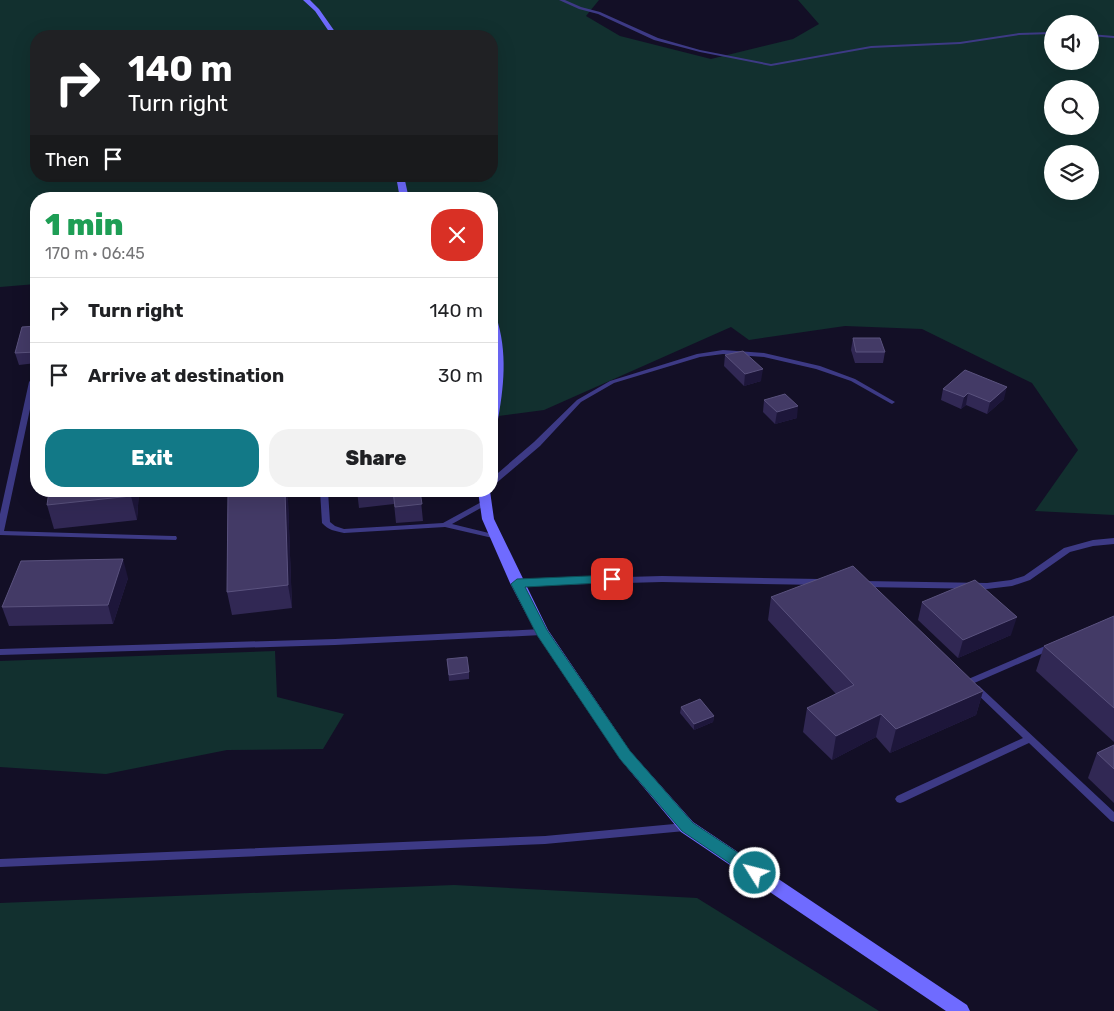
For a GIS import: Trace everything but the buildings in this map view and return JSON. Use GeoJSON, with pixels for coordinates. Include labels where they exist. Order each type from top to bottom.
{"type":"FeatureCollection","features":[{"type":"Feature","properties":{"kind":"main road"},"geometry":{"type":"LineString","coordinates":[[306,0],[317,10],[331,30]]}},
{"type":"Feature","properties":{"kind":"main road"},"geometry":{"type":"LineString","coordinates":[[498,348],[500,384],[498,393]]}},
{"type":"Feature","properties":{"kind":"main road"},"geometry":{"type":"LineString","coordinates":[[485,497],[488,519],[517,584],[542,632],[625,755],[687,827],[961,1011]]}},
{"type":"Feature","properties":{"kind":"lane"},"geometry":{"type":"LineString","coordinates":[[561,0],[656,39],[700,51],[771,65],[871,47],[960,43],[1019,34],[1044,33]]}},
{"type":"Feature","properties":{"kind":"lane"},"geometry":{"type":"LineString","coordinates":[[1099,36],[1114,37]]}},
{"type":"Feature","properties":{"kind":"lane"},"geometry":{"type":"LineString","coordinates":[[498,477],[537,444],[579,401],[612,382],[699,355],[723,352],[764,355],[818,367],[853,380],[892,402]]}},
{"type":"Feature","properties":{"kind":"lane"},"geometry":{"type":"LineString","coordinates":[[30,391],[0,533],[173,538]]}},
{"type":"Feature","properties":{"kind":"lane"},"geometry":{"type":"LineString","coordinates":[[324,497],[326,523],[332,528],[344,531],[445,525],[497,537]]}},
{"type":"Feature","properties":{"kind":"lane"},"geometry":{"type":"LineString","coordinates":[[445,525],[484,497]]}},
{"type":"Feature","properties":{"kind":"lane"},"geometry":{"type":"LineString","coordinates":[[851,583],[871,588],[987,586],[1012,583],[1027,578],[1067,550],[1093,542],[1114,541]]}},
{"type":"Feature","properties":{"kind":"lane"},"geometry":{"type":"LineString","coordinates":[[517,584],[654,578],[825,582]]}},
{"type":"Feature","properties":{"kind":"lane"},"geometry":{"type":"LineString","coordinates":[[0,652],[325,642],[542,632]]}},
{"type":"Feature","properties":{"kind":"lane"},"geometry":{"type":"LineString","coordinates":[[1060,643],[966,678],[1114,818]]}},
{"type":"Feature","properties":{"kind":"lane"},"geometry":{"type":"LineString","coordinates":[[900,799],[1030,739]]}},
{"type":"Feature","properties":{"kind":"lane"},"geometry":{"type":"LineString","coordinates":[[0,863],[545,840],[687,827]]}},
{"type":"Feature","properties":{"kind":"green space"},"geometry":{"type":"Polygon","coordinates":[[[0,0],[599,0],[586,16],[620,36],[711,59],[793,39],[819,24],[798,0],[1114,0],[1114,515],[1035,511],[1078,450],[1032,383],[922,329],[845,326],[749,340],[731,327],[544,410],[498,416],[498,192],[30,192],[30,284],[0,287],[0,0]]]}},
{"type":"Feature","properties":{"kind":"green space"},"geometry":{"type":"Polygon","coordinates":[[[275,651],[277,697],[344,714],[323,749],[227,750],[106,774],[0,767],[0,661],[275,651]]]}},
{"type":"Feature","properties":{"kind":"green space"},"geometry":{"type":"Polygon","coordinates":[[[454,885],[697,898],[879,1011],[0,1011],[0,903],[454,885]]]}},
{"type":"Feature","properties":{"kind":"route"},"geometry":{"type":"LineString","coordinates":[[612,579],[517,584],[542,632],[625,755],[687,827],[723,849],[755,873]]}}]}
